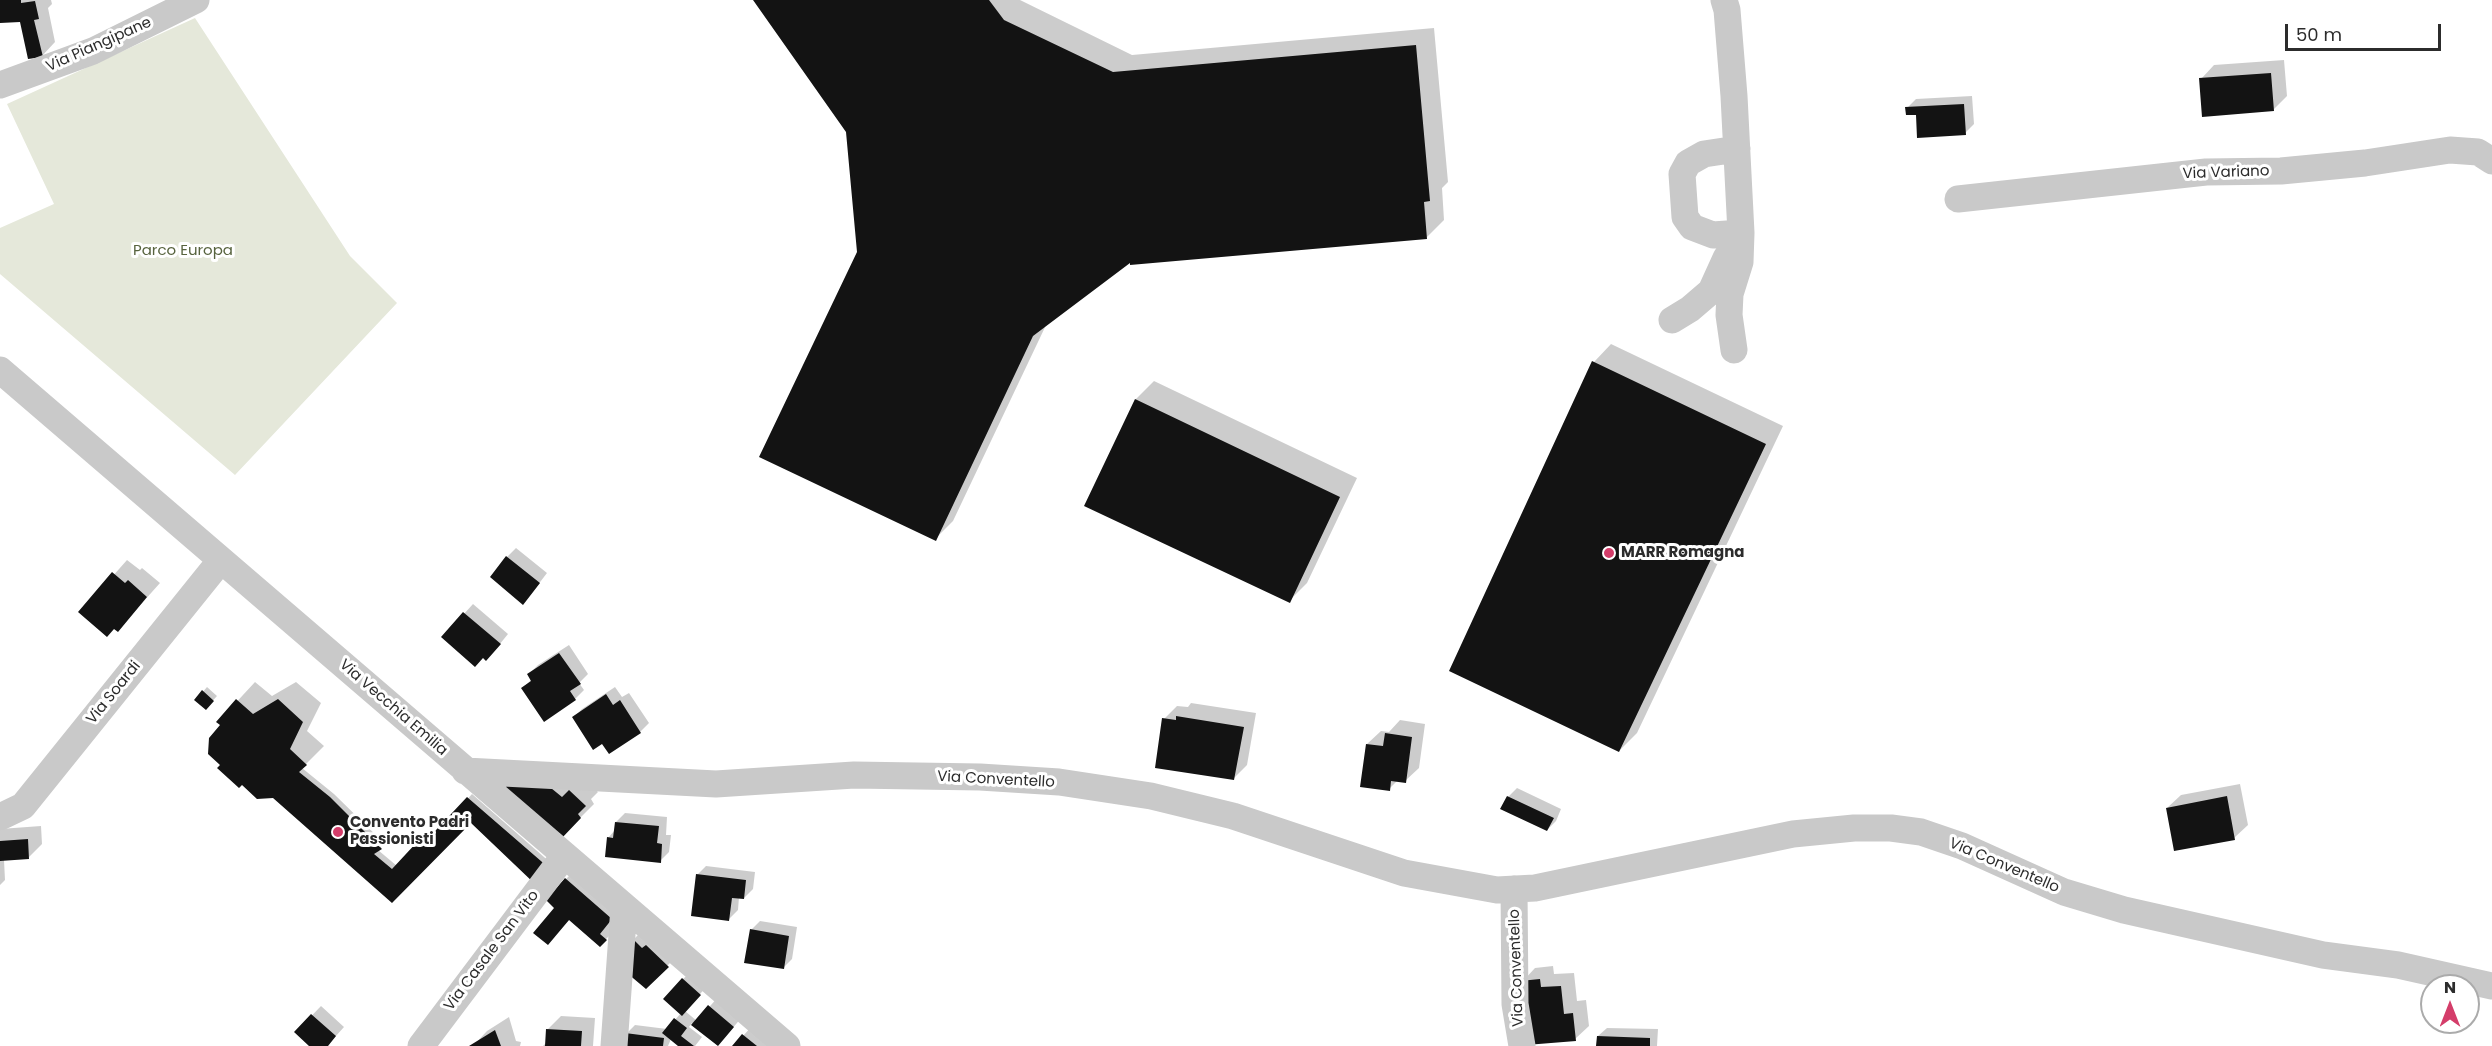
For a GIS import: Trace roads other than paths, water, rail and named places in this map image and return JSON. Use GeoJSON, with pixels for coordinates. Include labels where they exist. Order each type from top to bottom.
{"type":"FeatureCollection","features":[{"type":"Feature","properties":{"kind":"street","name":"Via Piangipane"},"geometry":{"type":"LineString","coordinates":[[0,85],[93,51],[196,0]]}},
{"type":"Feature","properties":{"kind":"street"},"geometry":{"type":"LineString","coordinates":[[1703,0],[1711,13],[1720,49],[1731,150]]}},
{"type":"Feature","properties":{"kind":"street"},"geometry":{"type":"LineString","coordinates":[[1724,0],[1727,10],[1735,233],[1740,262],[1730,294],[1729,315],[1734,350]]}},
{"type":"Feature","properties":{"kind":"street"},"geometry":{"type":"LineString","coordinates":[[1731,150],[1704,154],[1688,163],[1682,174],[1685,217],[1692,227],[1713,235],[1735,233]]}},
{"type":"Feature","properties":{"kind":"street","name":"Via Variano"},"geometry":{"type":"LineString","coordinates":[[1958,199],[2206,172],[2280,171],[2344,165],[2450,150],[2478,153],[2492,161]]}},
{"type":"Feature","properties":{"kind":"street"},"geometry":{"type":"LineString","coordinates":[[1672,320],[1690,309],[1711,291],[1726,263],[1735,233]]}},
{"type":"Feature","properties":{"kind":"street","name":"Via Vecchia Emilia"},"geometry":{"type":"LineString","coordinates":[[0,370],[787,1046]]}},
{"type":"Feature","properties":{"kind":"street","name":"Via Soardi"},"geometry":{"type":"LineString","coordinates":[[0,817],[23,806],[221,560]]}},
{"type":"Feature","properties":{"kind":"street","name":"Via Conventello"},"geometry":{"type":"LineString","coordinates":[[465,771],[716,783],[854,775],[980,777],[1059,782],[1151,796],[1233,816],[1404,873],[1497,890],[1535,888],[1793,834],[1854,828],[1891,828],[1921,832],[1962,846],[2064,892],[2124,910],[2324,955],[2398,965],[2492,986]]}},
{"type":"Feature","properties":{"kind":"street","name":"Via Casale San Vito"},"geometry":{"type":"LineString","coordinates":[[422,1046],[564,856]]}},
{"type":"Feature","properties":{"kind":"street","name":"Via Conventello"},"geometry":{"type":"LineString","coordinates":[[1514,889],[1515,1004],[1522,1046]]}},
{"type":"Feature","properties":{"kind":"street"},"geometry":{"type":"LineString","coordinates":[[614,1046],[624,907]]}},
{"type":"Feature","properties":{"kind":"place","name":"MARR Romagna"},"geometry":{"type":"Point","coordinates":[1609,553]}},
{"type":"Feature","properties":{"kind":"place","name":"Convento Padri Passionisti"},"geometry":{"type":"Point","coordinates":[338,832]}},
{"type":"Feature","properties":{"kind":"park label","name":"Parco Europa"},"geometry":{"type":"Point","coordinates":[183,251]}}]}
